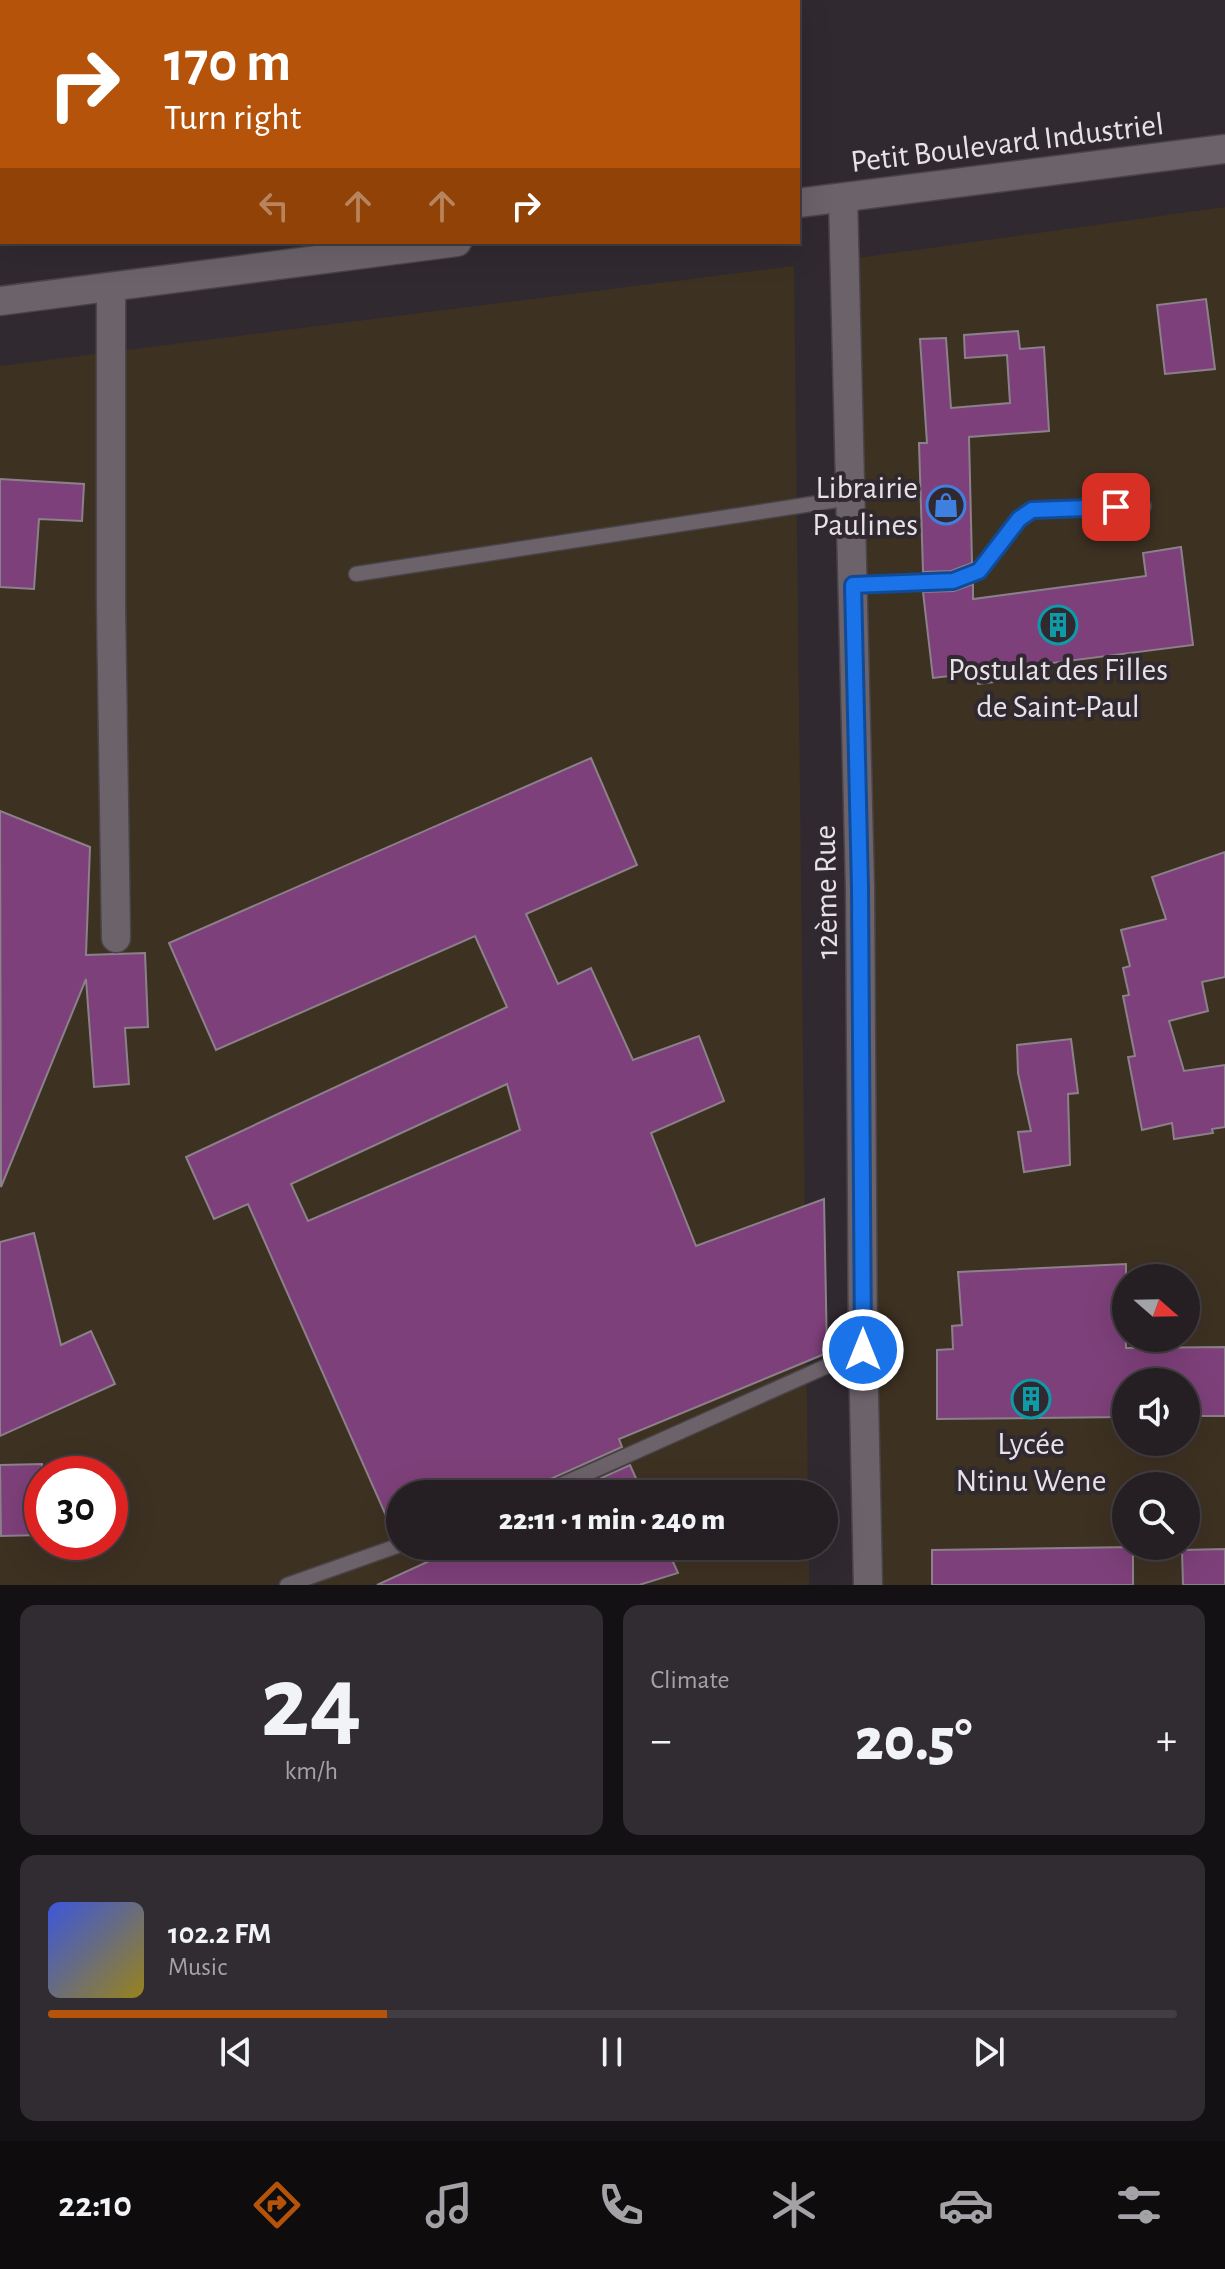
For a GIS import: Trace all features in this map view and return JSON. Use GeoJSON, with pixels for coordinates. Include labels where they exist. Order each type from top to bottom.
{"type":"FeatureCollection","features":[{"type":"Feature","properties":{"kind":"street","name":"Petit Boulevard Industriel"},"geometry":{"type":"LineString","coordinates":[[800,203],[1225,149]]}},
{"type":"Feature","properties":{"kind":"street","name":"12ème Rue"},"geometry":{"type":"LineString","coordinates":[[843,198],[860,888],[868,1585]]}},
{"type":"Feature","properties":{"kind":"street"},"geometry":{"type":"LineString","coordinates":[[0,301],[442,244]]}},
{"type":"Feature","properties":{"kind":"street"},"geometry":{"type":"LineString","coordinates":[[111,287],[111,605],[116,938]]}},
{"type":"Feature","properties":{"kind":"lane"},"geometry":{"type":"LineString","coordinates":[[356,574],[851,498]]}},
{"type":"Feature","properties":{"kind":"lane"},"geometry":{"type":"LineString","coordinates":[[853,585],[953,581],[979,571],[1019,519],[1032,510],[1144,506]]}},
{"type":"Feature","properties":{"kind":"lane"},"geometry":{"type":"LineString","coordinates":[[572,1480],[863,1350]]}},
{"type":"Feature","properties":{"kind":"lane"},"geometry":{"type":"LineString","coordinates":[[287,1585],[386,1550]]}},
{"type":"Feature","properties":{"kind":"shaded area"},"geometry":{"type":"Polygon","coordinates":[[[1225,207],[1225,1585],[881,1585],[851,259],[1225,207]]]}},
{"type":"Feature","properties":{"kind":"shaded area"},"geometry":{"type":"Polygon","coordinates":[[[794,266],[808,1480],[386,1480],[386,1560],[809,1560],[809,1585],[0,1585],[0,366],[794,266]]]}},
{"type":"Feature","properties":{"kind":"building"},"geometry":{"type":"Polygon","coordinates":[[[1206,299],[1215,369],[1165,374],[1157,305],[1206,299]]]}},
{"type":"Feature","properties":{"kind":"building"},"geometry":{"type":"Polygon","coordinates":[[[1018,331],[1020,349],[1044,347],[1049,431],[969,437],[972,563],[951,571],[923,572],[919,443],[927,443],[920,339],[946,338],[951,408],[1010,403],[1007,355],[965,358],[964,335],[1018,331]]]}},
{"type":"Feature","properties":{"kind":"building"},"geometry":{"type":"Polygon","coordinates":[[[0,479],[84,484],[82,521],[39,519],[34,589],[0,587],[0,479]]]}},
{"type":"Feature","properties":{"kind":"building","name":"Postulat des Filles de Saint-Paul"},"geometry":{"type":"Polygon","coordinates":[[[1181,547],[1193,645],[1028,666],[1029,678],[978,684],[976,673],[933,678],[923,592],[954,591],[973,584],[973,599],[1146,576],[1143,553],[1181,547]]]}},
{"type":"Feature","properties":{"kind":"building"},"geometry":{"type":"Polygon","coordinates":[[[591,758],[637,865],[526,914],[558,984],[591,968],[633,1060],[699,1036],[724,1101],[651,1133],[696,1246],[824,1199],[827,1353],[619,1439],[622,1447],[548,1480],[386,1480],[386,1516],[248,1204],[214,1219],[186,1157],[507,1007],[475,936],[216,1050],[169,943],[591,758]],[[507,1084],[291,1184],[308,1221],[520,1130],[507,1084]]]}},
{"type":"Feature","properties":{"kind":"building"},"geometry":{"type":"Polygon","coordinates":[[[0,811],[90,847],[86,955],[145,953],[148,1027],[125,1028],[129,1084],[94,1087],[86,979],[1,1187],[0,811]]]}},
{"type":"Feature","properties":{"kind":"building"},"geometry":{"type":"Polygon","coordinates":[[[1225,852],[1225,977],[1202,982],[1208,1011],[1169,1021],[1184,1071],[1225,1065],[1225,1127],[1212,1129],[1213,1133],[1174,1139],[1172,1123],[1142,1130],[1128,1057],[1135,1056],[1123,996],[1129,995],[1123,968],[1130,966],[1121,930],[1166,919],[1152,877],[1225,852]]]}},
{"type":"Feature","properties":{"kind":"building"},"geometry":{"type":"Polygon","coordinates":[[[1071,1039],[1078,1093],[1068,1094],[1070,1165],[1024,1172],[1018,1132],[1031,1131],[1018,1073],[1017,1045],[1071,1039]]]}},
{"type":"Feature","properties":{"kind":"building"},"geometry":{"type":"Polygon","coordinates":[[[34,1233],[61,1345],[91,1331],[115,1384],[0,1436],[0,1242],[34,1233]]]}},
{"type":"Feature","properties":{"kind":"building"},"geometry":{"type":"Polygon","coordinates":[[[1112,1265],[1112,1352],[1200,1352],[1200,1347],[1225,1347],[1225,1416],[1200,1416],[1200,1368],[1112,1368],[1112,1417],[937,1419],[937,1350],[953,1349],[952,1326],[962,1325],[958,1272],[1112,1265]]]}},
{"type":"Feature","properties":{"kind":"building"},"geometry":{"type":"Polygon","coordinates":[[[24,1464],[24,1535],[1,1536],[0,1465],[24,1464]]]}},
{"type":"Feature","properties":{"kind":"building"},"geometry":{"type":"Polygon","coordinates":[[[630,1465],[637,1480],[597,1480],[630,1465]]]}},
{"type":"Feature","properties":{"kind":"building","name":"Lycée Ntinu Wene"},"geometry":{"type":"Polygon","coordinates":[[[1112,1547],[1112,1560],[1133,1560],[1133,1585],[932,1585],[932,1550],[1112,1547]]]}},
{"type":"Feature","properties":{"kind":"building"},"geometry":{"type":"Polygon","coordinates":[[[1225,1549],[1225,1585],[1183,1585],[1182,1560],[1200,1560],[1200,1550],[1225,1549]]]}},
{"type":"Feature","properties":{"kind":"building"},"geometry":{"type":"Polygon","coordinates":[[[431,1560],[672,1560],[678,1573],[639,1585],[377,1585],[431,1560]]]}},
{"type":"Feature","properties":{"kind":"place","name":"Librairie Paulines"},"geometry":{"type":"Point","coordinates":[946,505]}},
{"type":"Feature","properties":{"kind":"place","name":"Postulat des Filles de Saint-Paul"},"geometry":{"type":"Point","coordinates":[1058,625]}},
{"type":"Feature","properties":{"kind":"place","name":"Lycée Ntinu Wene"},"geometry":{"type":"Point","coordinates":[1031,1399]}},
{"type":"Feature","properties":{"kind":"route"},"geometry":{"type":"LineString","coordinates":[[863,1350],[860,888],[853,585],[953,581],[979,571],[1019,519],[1032,510],[1116,507]]}}]}
